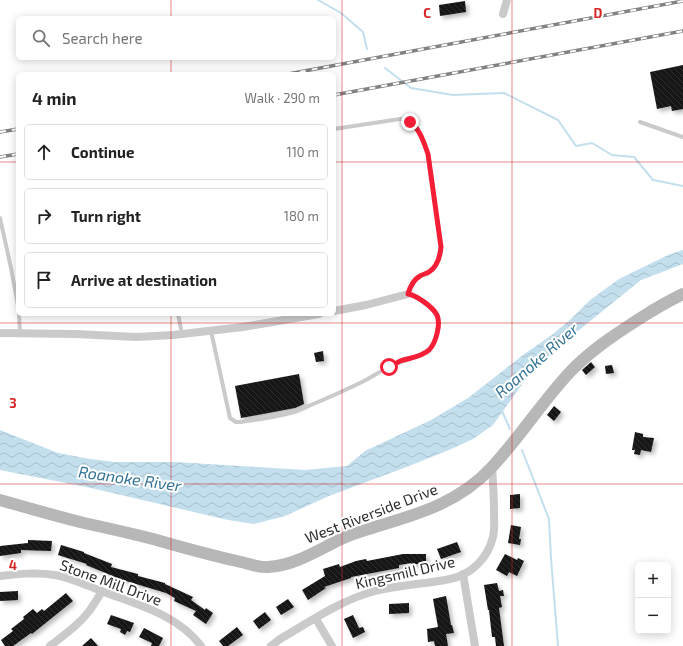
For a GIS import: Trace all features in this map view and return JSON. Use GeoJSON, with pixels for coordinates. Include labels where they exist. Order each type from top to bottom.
{"type":"FeatureCollection","features":[{"type":"Feature","properties":{"kind":"street"},"geometry":{"type":"LineString","coordinates":[[504,14],[507,0]]}},
{"type":"Feature","properties":{"kind":"street"},"geometry":{"type":"LineString","coordinates":[[336,311],[366,305],[408,294]]}},
{"type":"Feature","properties":{"kind":"street","name":"West Riverside Drive"},"geometry":{"type":"LineString","coordinates":[[0,500],[82,523],[139,535],[215,556],[266,568],[286,564],[301,559],[343,538],[443,504],[471,487],[492,467],[556,388],[584,358],[629,326],[660,306],[683,294]]}},
{"type":"Feature","properties":{"kind":"street"},"geometry":{"type":"LineString","coordinates":[[0,333],[76,334],[136,337],[182,334],[243,327],[308,316]]}},
{"type":"Feature","properties":{"kind":"street","name":"Kingsmill Drive"},"geometry":{"type":"LineString","coordinates":[[271,646],[345,602],[358,596],[397,587],[450,579],[473,568],[486,554],[494,536],[495,526],[492,467]]}},
{"type":"Feature","properties":{"kind":"street","name":"Stone Mill Drive"},"geometry":{"type":"LineString","coordinates":[[0,576],[41,573],[55,575],[79,582],[151,610],[167,618],[183,627],[201,646]]}},
{"type":"Feature","properties":{"kind":"street"},"geometry":{"type":"LineString","coordinates":[[463,574],[475,646]]}},
{"type":"Feature","properties":{"kind":"street"},"geometry":{"type":"LineString","coordinates":[[50,646],[81,621],[102,592]]}},
{"type":"Feature","properties":{"kind":"street"},"geometry":{"type":"LineString","coordinates":[[316,619],[332,646]]}},
{"type":"Feature","properties":{"kind":"lane"},"geometry":{"type":"LineString","coordinates":[[210,331],[230,418],[236,422],[298,411],[328,398],[400,362],[420,355],[432,347],[438,328],[437,315],[434,310],[417,297],[408,294],[414,281],[419,276],[429,272],[434,267],[438,261],[441,247],[428,154],[425,145],[415,125],[406,120],[400,119],[336,129]]}},
{"type":"Feature","properties":{"kind":"lane"},"geometry":{"type":"LineString","coordinates":[[640,122],[683,137]]}},
{"type":"Feature","properties":{"kind":"lane"},"geometry":{"type":"LineString","coordinates":[[0,218],[16,295]]}},
{"type":"Feature","properties":{"kind":"lane"},"geometry":{"type":"LineString","coordinates":[[19,316],[20,333]]}},
{"type":"Feature","properties":{"kind":"lane"},"geometry":{"type":"LineString","coordinates":[[178,316],[182,334]]}},
{"type":"Feature","properties":{"kind":"water","name":"Roanoke River"},"geometry":{"type":"Polygon","coordinates":[[[683,250],[683,264],[641,280],[563,343],[528,376],[493,425],[473,439],[409,466],[329,496],[285,516],[254,524],[228,520],[91,488],[0,470],[0,430],[58,453],[115,462],[175,462],[305,470],[347,466],[365,451],[431,420],[468,398],[523,355],[553,334],[590,300],[619,279],[668,255],[683,250]]]}},
{"type":"Feature","properties":{"kind":"building"},"geometry":{"type":"Polygon","coordinates":[[[465,1],[466,12],[440,16],[439,5],[465,1]]]}},
{"type":"Feature","properties":{"kind":"building"},"geometry":{"type":"Polygon","coordinates":[[[683,65],[683,109],[672,111],[671,106],[657,109],[650,72],[683,65]]]}},
{"type":"Feature","properties":{"kind":"building"},"geometry":{"type":"Polygon","coordinates":[[[323,351],[324,361],[316,362],[314,353],[323,351]]]}},
{"type":"Feature","properties":{"kind":"building"},"geometry":{"type":"Polygon","coordinates":[[[591,362],[595,367],[586,375],[582,370],[591,362]]]}},
{"type":"Feature","properties":{"kind":"building"},"geometry":{"type":"Polygon","coordinates":[[[612,365],[614,373],[606,374],[605,366],[612,365]]]}},
{"type":"Feature","properties":{"kind":"building"},"geometry":{"type":"Polygon","coordinates":[[[299,374],[304,404],[295,408],[241,418],[235,386],[299,374]]]}},
{"type":"Feature","properties":{"kind":"building"},"geometry":{"type":"Polygon","coordinates":[[[554,406],[561,412],[554,421],[547,415],[554,406]]]}},
{"type":"Feature","properties":{"kind":"building"},"geometry":{"type":"Polygon","coordinates":[[[635,432],[643,434],[643,437],[654,438],[651,452],[641,450],[640,455],[634,454],[635,450],[632,450],[635,432]]]}},
{"type":"Feature","properties":{"kind":"building"},"geometry":{"type":"Polygon","coordinates":[[[520,494],[520,508],[510,509],[510,495],[520,494]]]}},
{"type":"Feature","properties":{"kind":"building"},"geometry":{"type":"Polygon","coordinates":[[[511,525],[521,527],[519,539],[521,539],[520,545],[508,543],[511,525]]]}},
{"type":"Feature","properties":{"kind":"building"},"geometry":{"type":"Polygon","coordinates":[[[28,540],[52,541],[51,551],[21,550],[21,553],[0,556],[0,546],[28,543],[28,540]]]}},
{"type":"Feature","properties":{"kind":"building"},"geometry":{"type":"Polygon","coordinates":[[[457,542],[461,552],[441,559],[437,549],[457,542]]]}},
{"type":"Feature","properties":{"kind":"building"},"geometry":{"type":"Polygon","coordinates":[[[61,545],[84,552],[112,564],[111,567],[165,583],[193,597],[191,600],[205,610],[206,608],[213,613],[206,624],[193,615],[196,611],[174,601],[175,598],[166,593],[113,577],[86,565],[87,564],[58,555],[61,545]]]}},
{"type":"Feature","properties":{"kind":"building"},"geometry":{"type":"Polygon","coordinates":[[[403,554],[426,554],[426,564],[411,563],[399,565],[399,568],[351,577],[324,587],[326,588],[308,600],[302,590],[325,576],[323,569],[339,564],[340,567],[356,561],[366,559],[367,561],[403,554]]]}},
{"type":"Feature","properties":{"kind":"building"},"geometry":{"type":"Polygon","coordinates":[[[505,554],[517,560],[518,558],[524,561],[517,576],[509,572],[507,576],[496,570],[505,554]]]}},
{"type":"Feature","properties":{"kind":"building"},"geometry":{"type":"Polygon","coordinates":[[[497,583],[499,591],[503,590],[504,596],[500,596],[502,607],[499,608],[504,646],[496,646],[495,637],[492,637],[484,585],[497,583]]]}},
{"type":"Feature","properties":{"kind":"building"},"geometry":{"type":"Polygon","coordinates":[[[18,591],[18,600],[0,601],[0,592],[18,591]]]}},
{"type":"Feature","properties":{"kind":"building"},"geometry":{"type":"Polygon","coordinates":[[[66,593],[73,601],[32,634],[31,633],[13,646],[5,646],[1,640],[13,631],[11,629],[24,619],[23,617],[33,609],[37,613],[42,609],[44,611],[66,593]]]}},
{"type":"Feature","properties":{"kind":"building"},"geometry":{"type":"Polygon","coordinates":[[[446,596],[451,625],[454,633],[446,634],[448,646],[435,646],[434,641],[428,642],[427,629],[438,627],[433,599],[446,596]]]}},
{"type":"Feature","properties":{"kind":"building"},"geometry":{"type":"Polygon","coordinates":[[[288,599],[294,607],[281,615],[276,607],[288,599]]]}},
{"type":"Feature","properties":{"kind":"building"},"geometry":{"type":"Polygon","coordinates":[[[409,603],[409,613],[389,614],[389,604],[409,603]]]}},
{"type":"Feature","properties":{"kind":"building"},"geometry":{"type":"Polygon","coordinates":[[[265,612],[271,620],[259,629],[253,621],[265,612]]]}},
{"type":"Feature","properties":{"kind":"building"},"geometry":{"type":"Polygon","coordinates":[[[111,615],[134,623],[130,632],[127,631],[125,635],[120,632],[121,629],[107,624],[111,615]]]}},
{"type":"Feature","properties":{"kind":"building"},"geometry":{"type":"Polygon","coordinates":[[[353,615],[359,628],[363,627],[365,632],[353,638],[344,619],[353,615]]]}},
{"type":"Feature","properties":{"kind":"building"},"geometry":{"type":"Polygon","coordinates":[[[237,627],[243,635],[228,646],[223,646],[219,641],[237,627]]]}},
{"type":"Feature","properties":{"kind":"building"},"geometry":{"type":"Polygon","coordinates":[[[144,628],[163,638],[159,646],[151,646],[152,643],[139,637],[144,628]]]}},
{"type":"Feature","properties":{"kind":"building"},"geometry":{"type":"Polygon","coordinates":[[[91,638],[98,646],[82,646],[91,638]]]}},
{"type":"Feature","properties":{"kind":"waterway"},"geometry":{"type":"LineString","coordinates":[[318,0],[341,13],[363,32],[367,49]]}},
{"type":"Feature","properties":{"kind":"waterway"},"geometry":{"type":"LineString","coordinates":[[385,68],[411,88],[453,95],[504,93],[558,120],[576,146],[592,143],[612,155],[634,157],[653,180],[683,186]]}},
{"type":"Feature","properties":{"kind":"waterway"},"geometry":{"type":"LineString","coordinates":[[500,410],[502,411],[510,429]]}},
{"type":"Feature","properties":{"kind":"waterway"},"geometry":{"type":"LineString","coordinates":[[522,450],[549,519],[558,646]]}},
{"type":"Feature","properties":{"kind":"railway"},"geometry":{"type":"LineString","coordinates":[[299,72],[683,1]]}},
{"type":"Feature","properties":{"kind":"railway"},"geometry":{"type":"LineString","coordinates":[[336,95],[683,31]]}},
{"type":"Feature","properties":{"kind":"railway"},"geometry":{"type":"LineString","coordinates":[[0,132],[16,129]]}},
{"type":"Feature","properties":{"kind":"railway"},"geometry":{"type":"LineString","coordinates":[[0,157],[16,154]]}},
{"type":"Feature","properties":{"kind":"route"},"geometry":{"type":"LineString","coordinates":[[389,367],[428,351],[432,347],[438,328],[437,315],[434,310],[417,297],[408,294],[414,281],[419,276],[429,272],[434,267],[438,261],[441,247],[428,154],[418,130],[415,125],[410,122]]}}]}
